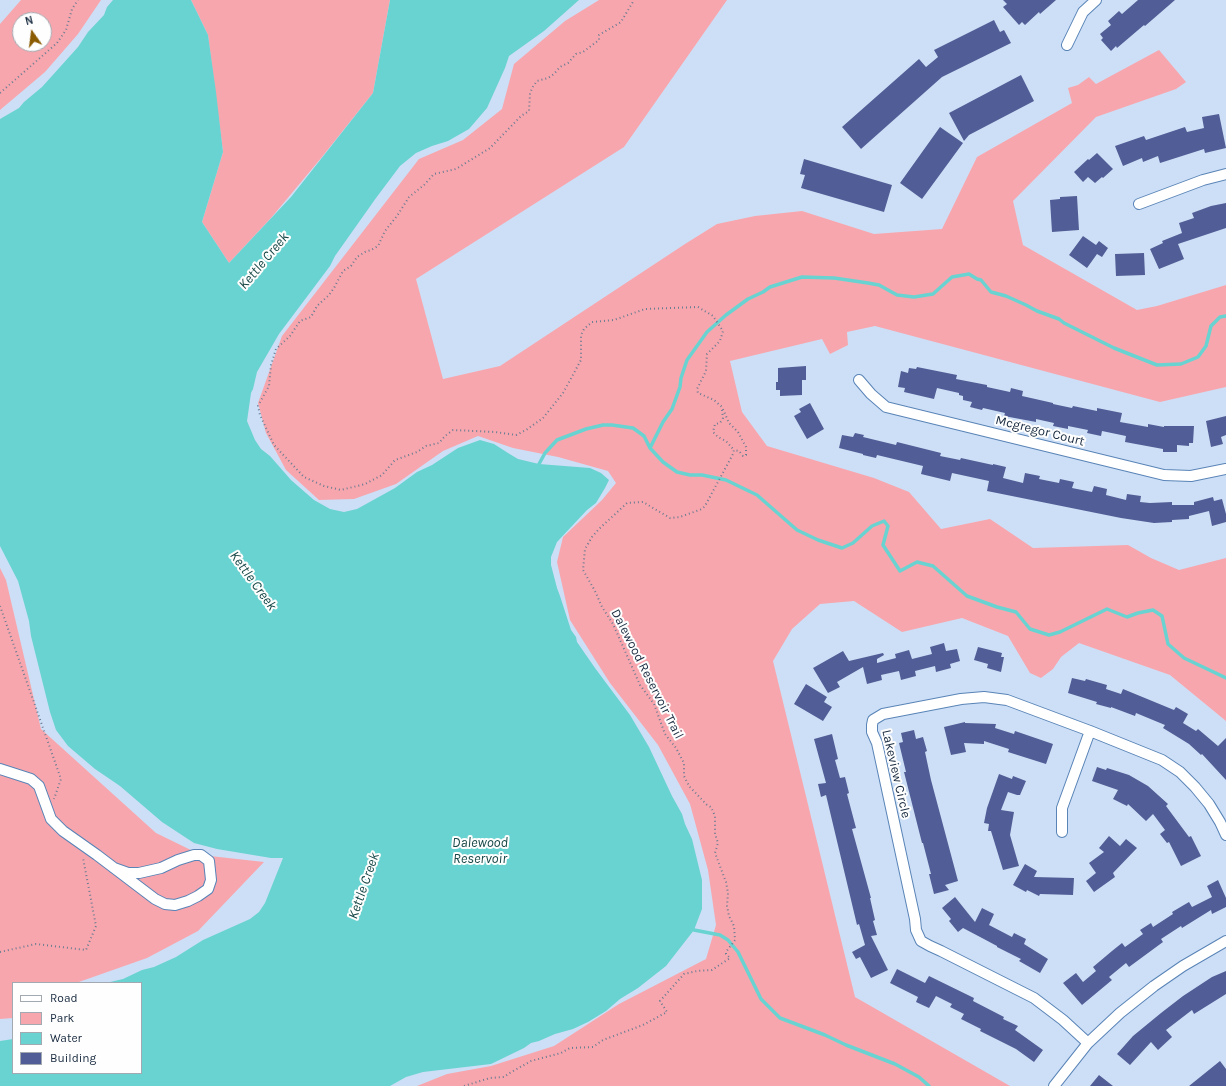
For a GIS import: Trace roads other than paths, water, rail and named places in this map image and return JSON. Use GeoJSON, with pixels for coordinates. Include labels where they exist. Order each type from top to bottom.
{"type":"FeatureCollection","features":[{"type":"Feature","properties":{"kind":"street"},"geometry":{"type":"LineString","coordinates":[[1067,45],[1083,12],[1096,0]]}},
{"type":"Feature","properties":{"kind":"street"},"geometry":{"type":"LineString","coordinates":[[1139,204],[1203,180],[1226,174]]}},
{"type":"Feature","properties":{"kind":"street","name":"Mcgregor Court"},"geometry":{"type":"LineString","coordinates":[[859,380],[871,394],[886,407],[1164,475],[1191,476],[1226,469]]}},
{"type":"Feature","properties":{"kind":"street","name":"Lakeview Circle"},"geometry":{"type":"LineString","coordinates":[[1088,1043],[1034,998],[921,941],[916,930],[915,919],[877,743],[872,732],[874,720],[883,714],[961,699],[984,697],[1007,700],[1162,760],[1180,772],[1195,787],[1209,804],[1226,835]]}},
{"type":"Feature","properties":{"kind":"street"},"geometry":{"type":"LineString","coordinates":[[1062,832],[1062,808],[1090,731]]}},
{"type":"Feature","properties":{"kind":"street"},"geometry":{"type":"LineString","coordinates":[[0,769],[31,778],[39,786],[51,819],[63,831],[155,899],[165,904],[175,905],[198,896],[208,889],[210,880],[209,861],[201,855],[194,855],[178,860],[161,868],[138,874],[128,873],[114,868]]}},
{"type":"Feature","properties":{"kind":"street"},"geometry":{"type":"LineString","coordinates":[[1054,1086],[1088,1043],[1120,1013],[1154,986],[1183,966],[1226,942]]}},
{"type":"Feature","properties":{"kind":"water","name":"Dalewood Reservoir"},"geometry":{"type":"Polygon","coordinates":[[[113,0],[191,0],[208,35],[223,152],[202,222],[229,263],[291,197],[373,93],[390,0],[579,0],[544,31],[509,56],[487,108],[469,129],[448,141],[416,153],[400,166],[335,256],[330,266],[279,334],[257,372],[251,393],[247,421],[255,440],[261,449],[270,456],[291,480],[314,500],[330,509],[344,512],[357,509],[395,488],[417,472],[432,465],[458,448],[480,440],[494,444],[518,459],[539,464],[590,468],[601,473],[609,480],[596,503],[587,510],[557,542],[551,557],[551,565],[571,630],[576,637],[577,642],[630,715],[649,747],[682,814],[692,839],[702,880],[702,909],[694,930],[666,966],[638,988],[588,1022],[573,1029],[531,1043],[491,1064],[423,1072],[406,1077],[390,1086],[0,1086],[0,1041],[12,1039],[12,1074],[142,1074],[142,982],[110,982],[123,979],[142,970],[154,967],[176,957],[203,940],[250,919],[259,912],[265,903],[283,858],[271,858],[217,849],[194,843],[162,822],[120,786],[95,769],[68,746],[56,730],[50,712],[18,581],[0,546],[0,119],[19,108],[42,87],[104,15],[107,7],[113,0]]]}},
{"type":"Feature","properties":{"kind":"waterway"},"geometry":{"type":"LineString","coordinates":[[650,448],[663,422],[672,409],[680,387],[681,378],[687,360],[707,332],[726,315],[748,299],[770,287],[802,277],[834,278],[868,283],[879,285],[897,295],[914,297],[933,294],[952,277],[969,274],[981,280],[991,292],[1006,296],[1037,311],[1059,319],[1064,323],[1114,348],[1157,365],[1181,364],[1198,357],[1206,346],[1211,326],[1220,317],[1226,316]]}},
{"type":"Feature","properties":{"kind":"waterway"},"geometry":{"type":"LineString","coordinates":[[539,464],[545,453],[557,440],[586,429],[603,425],[633,428],[644,436],[650,448],[663,462],[677,472],[726,480],[757,495],[797,530],[818,540],[842,548],[853,543],[872,526],[884,521],[888,526],[883,545],[900,571],[917,562],[933,566],[967,596],[1016,612],[1030,629],[1049,635],[1060,632],[1107,609],[1127,617],[1153,610],[1162,616],[1168,644],[1184,658],[1226,678]]}},
{"type":"Feature","properties":{"kind":"waterway"},"geometry":{"type":"LineString","coordinates":[[694,930],[720,935],[728,940],[738,952],[761,999],[780,1018],[895,1064],[919,1077],[929,1086]]}},
{"type":"Feature","properties":{"kind":"water label","name":"Kettle Creek"},"geometry":{"type":"Point","coordinates":[264,261]}},
{"type":"Feature","properties":{"kind":"water label","name":"Kettle Creek"},"geometry":{"type":"Point","coordinates":[253,581]}},
{"type":"Feature","properties":{"kind":"water label","name":"Kettle Creek"},"geometry":{"type":"Point","coordinates":[364,886]}}]}
